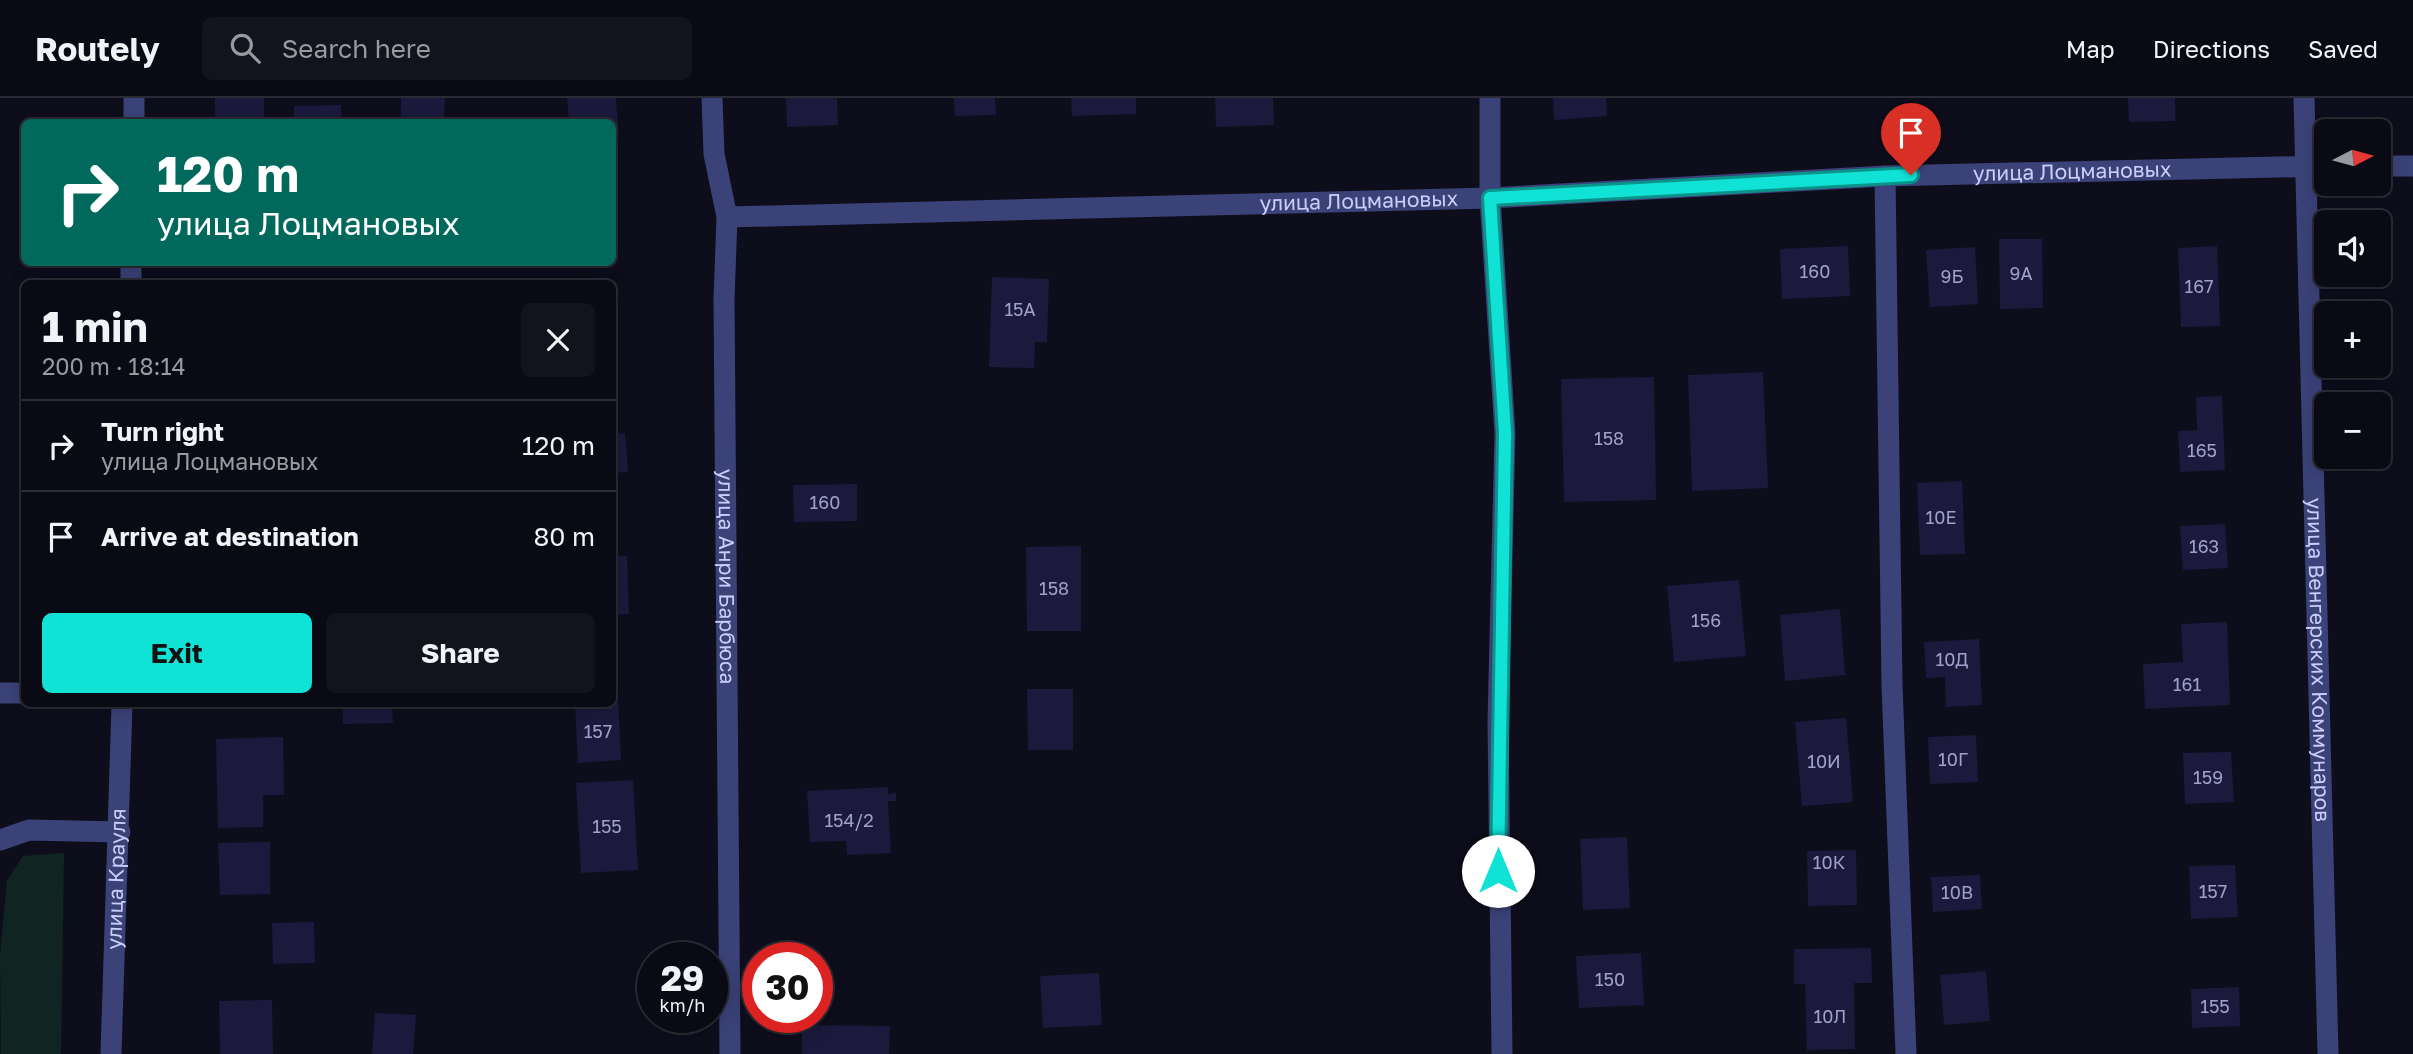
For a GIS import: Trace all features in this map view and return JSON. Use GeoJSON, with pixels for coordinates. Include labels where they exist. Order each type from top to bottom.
{"type":"FeatureCollection","features":[{"type":"Feature","properties":{"kind":"street"},"geometry":{"type":"LineString","coordinates":[[134,98],[134,119]]}},
{"type":"Feature","properties":{"kind":"street","name":"улица Анри Барбюса"},"geometry":{"type":"LineString","coordinates":[[712,98],[714,155],[727,218],[724,299],[730,1054]]}},
{"type":"Feature","properties":{"kind":"street"},"geometry":{"type":"LineString","coordinates":[[1490,98],[1490,198],[1505,433],[1498,749],[1502,1054]]}},
{"type":"Feature","properties":{"kind":"street","name":"улица Венгерских Коммунаров"},"geometry":{"type":"LineString","coordinates":[[2304,98],[2314,155]]}},
{"type":"Feature","properties":{"kind":"street","name":"улица Лоцмановых"},"geometry":{"type":"LineString","coordinates":[[727,218],[1490,198],[1885,176],[2314,166]]}},
{"type":"Feature","properties":{"kind":"street"},"geometry":{"type":"LineString","coordinates":[[2391,166],[2413,166]]}},
{"type":"Feature","properties":{"kind":"street"},"geometry":{"type":"LineString","coordinates":[[1885,176],[1892,685],[1906,1054]]}},
{"type":"Feature","properties":{"kind":"street","name":"улица Венгерских Коммунаров"},"geometry":{"type":"LineString","coordinates":[[2316,196],[2328,1054]]}},
{"type":"Feature","properties":{"kind":"street"},"geometry":{"type":"LineString","coordinates":[[0,694],[21,693]]}},
{"type":"Feature","properties":{"kind":"street","name":"улица Крауля"},"geometry":{"type":"LineString","coordinates":[[111,1054],[122,707]]}},
{"type":"Feature","properties":{"kind":"street"},"geometry":{"type":"LineString","coordinates":[[0,840],[29,830],[120,832]]}},
{"type":"Feature","properties":{"kind":"green space"},"geometry":{"type":"Polygon","coordinates":[[[64,853],[61,1054],[1,1054],[0,955],[7,881],[23,856],[64,853]]]}},
{"type":"Feature","properties":{"kind":"building"},"geometry":{"type":"Polygon","coordinates":[[[215,98],[264,98],[264,119],[215,119],[215,98]]]}},
{"type":"Feature","properties":{"kind":"building"},"geometry":{"type":"Polygon","coordinates":[[[401,98],[445,98],[444,119],[401,119],[401,98]]]}},
{"type":"Feature","properties":{"kind":"building"},"geometry":{"type":"Polygon","coordinates":[[[567,98],[616,98],[618,128],[616,119],[569,119],[567,98]]]}},
{"type":"Feature","properties":{"kind":"building"},"geometry":{"type":"Polygon","coordinates":[[[786,98],[837,98],[838,125],[787,127],[786,98]]]}},
{"type":"Feature","properties":{"kind":"building"},"geometry":{"type":"Polygon","coordinates":[[[954,98],[995,98],[996,115],[955,116],[954,98]]]}},
{"type":"Feature","properties":{"kind":"building"},"geometry":{"type":"Polygon","coordinates":[[[1071,98],[1136,98],[1136,114],[1072,116],[1071,98]]]}},
{"type":"Feature","properties":{"kind":"building"},"geometry":{"type":"Polygon","coordinates":[[[1215,98],[1273,98],[1274,125],[1216,127],[1215,98]]]}},
{"type":"Feature","properties":{"kind":"building"},"geometry":{"type":"Polygon","coordinates":[[[1553,98],[1606,98],[1607,116],[1554,120],[1553,98]]]}},
{"type":"Feature","properties":{"kind":"building"},"geometry":{"type":"Polygon","coordinates":[[[2128,98],[2175,98],[2175,121],[2129,122],[2128,98]]]}},
{"type":"Feature","properties":{"kind":"building"},"geometry":{"type":"Polygon","coordinates":[[[341,105],[342,119],[294,119],[294,106],[341,105]]]}},
{"type":"Feature","properties":{"kind":"building"},"geometry":{"type":"Polygon","coordinates":[[[1999,239],[2042,239],[2043,308],[2000,309],[1999,239]]]}},
{"type":"Feature","properties":{"kind":"building"},"geometry":{"type":"Polygon","coordinates":[[[1848,246],[1850,296],[1782,299],[1780,249],[1848,246]]]}},
{"type":"Feature","properties":{"kind":"building"},"geometry":{"type":"Polygon","coordinates":[[[2217,246],[2220,326],[2181,327],[2178,248],[2217,246]]]}},
{"type":"Feature","properties":{"kind":"building"},"geometry":{"type":"Polygon","coordinates":[[[1975,247],[1978,304],[1930,307],[1926,250],[1975,247]]]}},
{"type":"Feature","properties":{"kind":"building"},"geometry":{"type":"Polygon","coordinates":[[[992,277],[1049,279],[1047,342],[1035,342],[1034,368],[989,367],[992,277]]]}},
{"type":"Feature","properties":{"kind":"building"},"geometry":{"type":"Polygon","coordinates":[[[1763,372],[1768,488],[1692,491],[1688,375],[1763,372]]]}},
{"type":"Feature","properties":{"kind":"building"},"geometry":{"type":"Polygon","coordinates":[[[1654,377],[1656,500],[1564,502],[1561,379],[1654,377]]]}},
{"type":"Feature","properties":{"kind":"building"},"geometry":{"type":"Polygon","coordinates":[[[2222,396],[2225,470],[2180,472],[2178,431],[2197,430],[2196,397],[2222,396]]]}},
{"type":"Feature","properties":{"kind":"building"},"geometry":{"type":"Polygon","coordinates":[[[625,433],[628,472],[616,473],[616,434],[625,433]]]}},
{"type":"Feature","properties":{"kind":"building"},"geometry":{"type":"Polygon","coordinates":[[[1962,481],[1965,554],[1920,555],[1917,483],[1962,481]]]}},
{"type":"Feature","properties":{"kind":"building"},"geometry":{"type":"Polygon","coordinates":[[[857,484],[857,521],[794,522],[793,485],[857,484]]]}},
{"type":"Feature","properties":{"kind":"building"},"geometry":{"type":"Polygon","coordinates":[[[2225,524],[2228,568],[2183,570],[2180,526],[2225,524]]]}},
{"type":"Feature","properties":{"kind":"building"},"geometry":{"type":"Polygon","coordinates":[[[1081,546],[1081,631],[1027,631],[1026,547],[1081,546]]]}},
{"type":"Feature","properties":{"kind":"building"},"geometry":{"type":"Polygon","coordinates":[[[616,556],[627,556],[629,614],[616,615],[616,556]]]}},
{"type":"Feature","properties":{"kind":"building"},"geometry":{"type":"Polygon","coordinates":[[[1739,580],[1746,656],[1674,662],[1667,586],[1739,580]]]}},
{"type":"Feature","properties":{"kind":"building"},"geometry":{"type":"Polygon","coordinates":[[[1840,609],[1845,675],[1785,681],[1780,615],[1840,609]]]}},
{"type":"Feature","properties":{"kind":"building"},"geometry":{"type":"Polygon","coordinates":[[[2227,622],[2230,705],[2145,709],[2143,664],[2183,662],[2181,624],[2227,622]]]}},
{"type":"Feature","properties":{"kind":"building"},"geometry":{"type":"Polygon","coordinates":[[[1979,639],[1982,705],[1946,707],[1945,677],[1926,678],[1924,642],[1979,639]]]}},
{"type":"Feature","properties":{"kind":"building"},"geometry":{"type":"Polygon","coordinates":[[[617,674],[621,760],[578,763],[575,707],[616,707],[617,674]]]}},
{"type":"Feature","properties":{"kind":"building"},"geometry":{"type":"Polygon","coordinates":[[[1027,689],[1073,689],[1073,750],[1028,750],[1027,689]]]}},
{"type":"Feature","properties":{"kind":"building"},"geometry":{"type":"Polygon","coordinates":[[[343,707],[392,707],[393,723],[343,724],[343,707]]]}},
{"type":"Feature","properties":{"kind":"building"},"geometry":{"type":"Polygon","coordinates":[[[1846,718],[1853,802],[1802,806],[1795,722],[1846,718]]]}},
{"type":"Feature","properties":{"kind":"building"},"geometry":{"type":"Polygon","coordinates":[[[1976,735],[1978,782],[1930,784],[1928,737],[1976,735]]]}},
{"type":"Feature","properties":{"kind":"building"},"geometry":{"type":"Polygon","coordinates":[[[283,737],[284,795],[263,795],[263,827],[218,828],[216,739],[283,737]]]}},
{"type":"Feature","properties":{"kind":"building"},"geometry":{"type":"Polygon","coordinates":[[[2231,752],[2234,802],[2185,804],[2183,753],[2231,752]]]}},
{"type":"Feature","properties":{"kind":"building"},"geometry":{"type":"Polygon","coordinates":[[[633,780],[638,870],[581,873],[576,783],[633,780]]]}},
{"type":"Feature","properties":{"kind":"building"},"geometry":{"type":"Polygon","coordinates":[[[888,787],[888,794],[896,793],[896,801],[888,801],[891,853],[847,855],[846,841],[810,842],[807,791],[888,787]]]}},
{"type":"Feature","properties":{"kind":"building"},"geometry":{"type":"Polygon","coordinates":[[[1627,837],[1630,908],[1583,910],[1580,839],[1627,837]]]}},
{"type":"Feature","properties":{"kind":"building"},"geometry":{"type":"Polygon","coordinates":[[[270,842],[270,894],[220,895],[218,843],[270,842]]]}},
{"type":"Feature","properties":{"kind":"building"},"geometry":{"type":"Polygon","coordinates":[[[1856,850],[1857,905],[1808,906],[1807,851],[1856,850]]]}},
{"type":"Feature","properties":{"kind":"building"},"geometry":{"type":"Polygon","coordinates":[[[2235,865],[2238,917],[2191,919],[2189,866],[2235,865]]]}},
{"type":"Feature","properties":{"kind":"building"},"geometry":{"type":"Polygon","coordinates":[[[1980,875],[1982,909],[1933,912],[1931,877],[1980,875]]]}},
{"type":"Feature","properties":{"kind":"building"},"geometry":{"type":"Polygon","coordinates":[[[314,922],[315,963],[273,964],[272,923],[314,922]]]}},
{"type":"Feature","properties":{"kind":"building"},"geometry":{"type":"Polygon","coordinates":[[[1871,948],[1872,983],[1854,983],[1855,1049],[1807,1050],[1805,984],[1794,984],[1794,949],[1871,948]]]}},
{"type":"Feature","properties":{"kind":"building"},"geometry":{"type":"Polygon","coordinates":[[[1641,953],[1644,1005],[1579,1008],[1576,956],[1641,953]]]}},
{"type":"Feature","properties":{"kind":"building"},"geometry":{"type":"Polygon","coordinates":[[[1986,971],[1990,1021],[1944,1025],[1940,975],[1986,971]]]}},
{"type":"Feature","properties":{"kind":"building"},"geometry":{"type":"Polygon","coordinates":[[[1099,973],[1102,1025],[1043,1028],[1040,976],[1099,973]]]}},
{"type":"Feature","properties":{"kind":"building"},"geometry":{"type":"Polygon","coordinates":[[[2239,987],[2240,1026],[2192,1028],[2191,989],[2239,987]]]}},
{"type":"Feature","properties":{"kind":"building"},"geometry":{"type":"Polygon","coordinates":[[[272,1000],[273,1054],[220,1054],[219,1001],[272,1000]]]}},
{"type":"Feature","properties":{"kind":"building"},"geometry":{"type":"Polygon","coordinates":[[[375,1013],[416,1015],[413,1054],[372,1054],[375,1013]]]}},
{"type":"Feature","properties":{"kind":"building"},"geometry":{"type":"Polygon","coordinates":[[[833,1025],[890,1026],[889,1054],[802,1054],[802,1033],[833,1033],[833,1025]]]}},
{"type":"Feature","properties":{"kind":"route"},"geometry":{"type":"LineString","coordinates":[[1498,871],[1498,721],[1505,433],[1490,198],[1911,175]]}}]}
